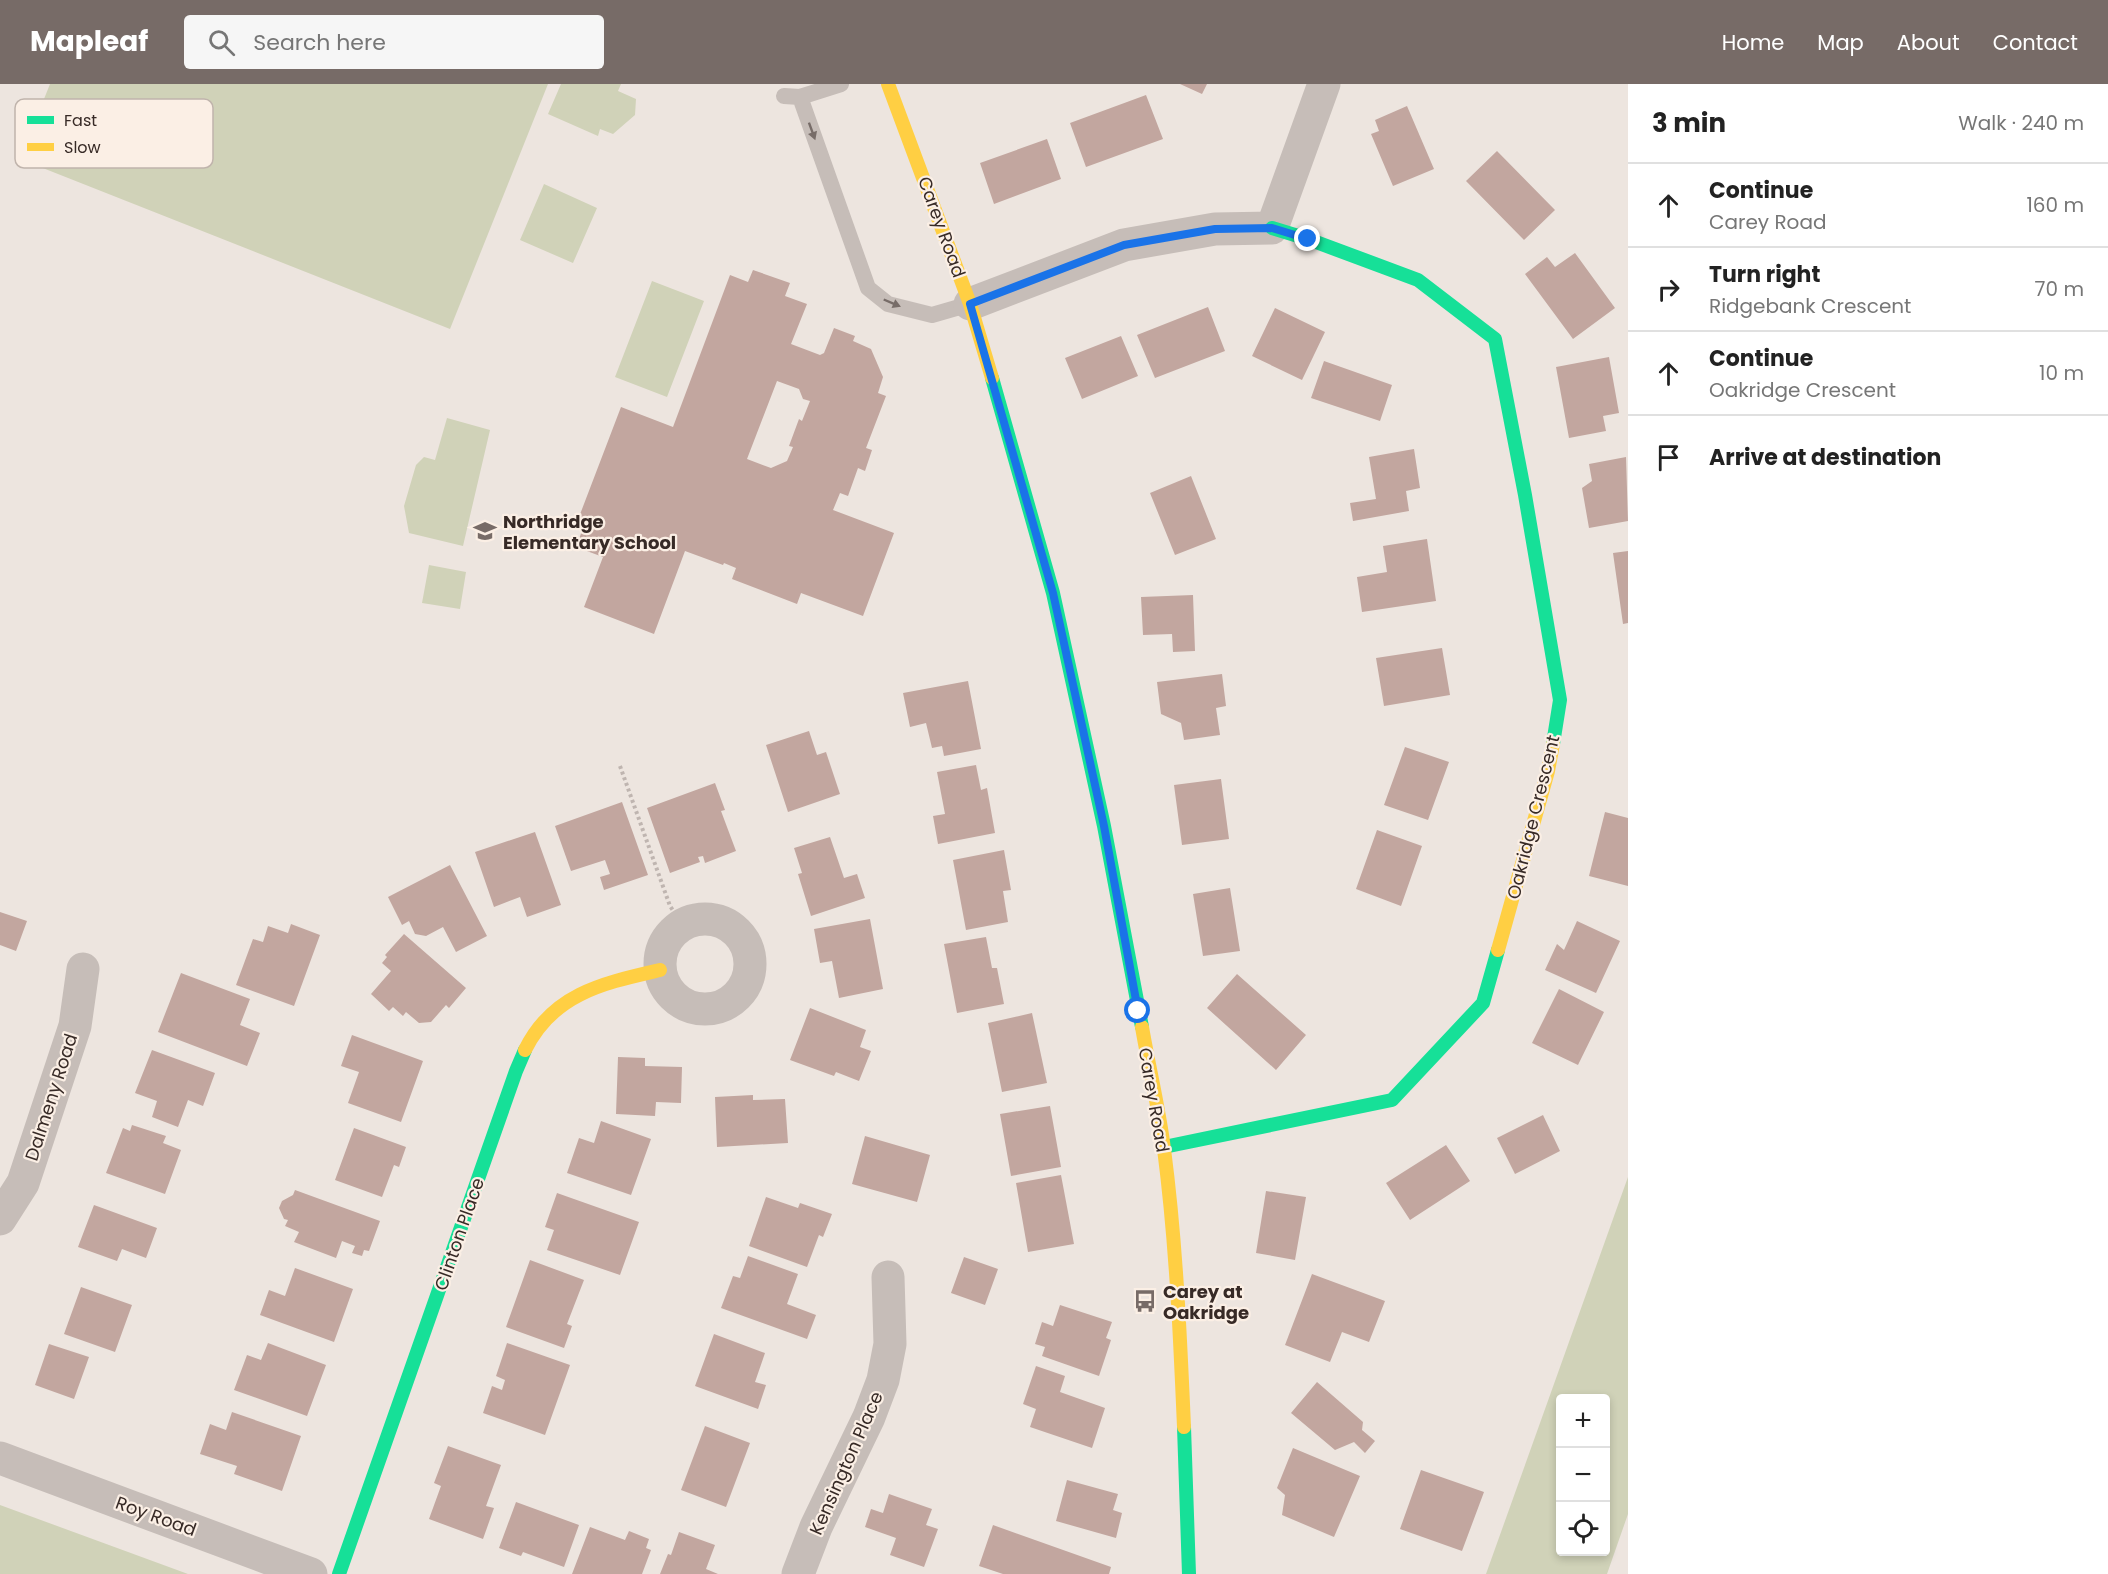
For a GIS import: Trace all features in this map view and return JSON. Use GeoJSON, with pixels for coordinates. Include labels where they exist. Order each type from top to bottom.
{"type":"FeatureCollection","features":[{"type":"Feature","properties":{"kind":"street","name":"Carey Road"},"geometry":{"type":"LineString","coordinates":[[888,84],[970,304],[1053,593],[1104,826],[1164,1147],[1179,1303],[1189,1574]]}},
{"type":"Feature","properties":{"kind":"street"},"geometry":{"type":"LineString","coordinates":[[970,304],[1124,245],[1215,229],[1272,228],[1324,84]]}},
{"type":"Feature","properties":{"kind":"street","name":"Oakridge Crescent"},"geometry":{"type":"LineString","coordinates":[[1164,1147],[1392,1100],[1483,1003],[1548,771],[1560,700],[1525,495],[1495,339],[1418,280],[1272,228]]}},
{"type":"Feature","properties":{"kind":"street"},"geometry":{"type":"LineString","coordinates":[[700,920],[717,921],[733,929],[744,942],[750,959],[748,977],[740,992],[727,1004],[710,1009],[693,1008],[677,1000],[666,986],[660,970],[661,952],[670,936],[683,925],[700,920]]}},
{"type":"Feature","properties":{"kind":"street","name":"Dalmeny Road"},"geometry":{"type":"LineString","coordinates":[[0,1219],[23,1183],[75,1026],[82,969]]}},
{"type":"Feature","properties":{"kind":"street","name":"Clinton Place"},"geometry":{"type":"LineString","coordinates":[[339,1574],[516,1071],[530,1041],[546,1019],[570,998],[603,984],[660,970]]}},
{"type":"Feature","properties":{"kind":"street","name":"Kensington Place"},"geometry":{"type":"LineString","coordinates":[[798,1574],[816,1527],[869,1417],[883,1380],[890,1344],[888,1277]]}},
{"type":"Feature","properties":{"kind":"street","name":"Roy Road"},"geometry":{"type":"LineString","coordinates":[[0,1458],[311,1574]]}},
{"type":"Feature","properties":{"kind":"lane"},"geometry":{"type":"LineString","coordinates":[[841,84],[792,96],[868,288],[888,304],[932,315],[970,304]]}},
{"type":"Feature","properties":{"kind":"path"},"geometry":{"type":"LineString","coordinates":[[620,766],[670,906],[683,925]]}},
{"type":"Feature","properties":{"kind":"green space"},"geometry":{"type":"Polygon","coordinates":[[[50,84],[548,84],[450,329],[43,168],[213,168],[213,99],[44,99],[50,84]]]}},
{"type":"Feature","properties":{"kind":"green space"},"geometry":{"type":"Polygon","coordinates":[[[561,84],[621,84],[618,91],[636,99],[635,115],[613,134],[600,129],[598,136],[548,114],[561,84]]]}},
{"type":"Feature","properties":{"kind":"green space"},"geometry":{"type":"Polygon","coordinates":[[[544,184],[597,208],[573,263],[520,240],[544,184]]]}},
{"type":"Feature","properties":{"kind":"green space"},"geometry":{"type":"Polygon","coordinates":[[[652,281],[704,301],[667,397],[615,377],[652,281]]]}},
{"type":"Feature","properties":{"kind":"green space"},"geometry":{"type":"Polygon","coordinates":[[[447,418],[490,430],[463,546],[409,533],[404,506],[416,465],[424,457],[435,460],[447,418]]]}},
{"type":"Feature","properties":{"kind":"green space"},"geometry":{"type":"Polygon","coordinates":[[[429,565],[466,572],[460,609],[422,603],[429,565]]]}},
{"type":"Feature","properties":{"kind":"green space"},"geometry":{"type":"Polygon","coordinates":[[[1628,1177],[1628,1514],[1607,1574],[1486,1574],[1628,1177]]]}},
{"type":"Feature","properties":{"kind":"green space"},"geometry":{"type":"Polygon","coordinates":[[[0,1505],[188,1574],[0,1574],[0,1505]]]}},
{"type":"Feature","properties":{"kind":"building"},"geometry":{"type":"Polygon","coordinates":[[[1180,84],[1207,84],[1202,94],[1180,84]]]}},
{"type":"Feature","properties":{"kind":"building"},"geometry":{"type":"Polygon","coordinates":[[[1146,95],[1163,139],[1086,167],[1070,123],[1146,95]]]}},
{"type":"Feature","properties":{"kind":"building"},"geometry":{"type":"Polygon","coordinates":[[[1407,106],[1434,169],[1393,186],[1371,134],[1379,131],[1375,120],[1407,106]]]}},
{"type":"Feature","properties":{"kind":"building"},"geometry":{"type":"Polygon","coordinates":[[[1047,139],[1061,179],[994,204],[980,163],[1047,139]]]}},
{"type":"Feature","properties":{"kind":"building"},"geometry":{"type":"Polygon","coordinates":[[[1497,151],[1555,210],[1524,240],[1466,181],[1497,151]]]}},
{"type":"Feature","properties":{"kind":"building"},"geometry":{"type":"Polygon","coordinates":[[[1575,253],[1615,308],[1573,339],[1525,274],[1547,257],[1555,267],[1575,253]]]}},
{"type":"Feature","properties":{"kind":"building"},"geometry":{"type":"Polygon","coordinates":[[[753,270],[790,283],[785,296],[807,304],[791,344],[820,355],[824,353],[834,328],[855,336],[853,341],[871,349],[883,377],[878,393],[886,396],[866,448],[872,450],[865,471],[858,468],[848,496],[840,493],[833,510],[894,533],[863,616],[801,593],[797,604],[732,579],[736,568],[685,551],[654,634],[584,607],[603,557],[576,547],[586,520],[579,517],[621,407],[673,427],[730,275],[748,282],[753,270]],[[777,381],[747,459],[771,468],[787,461],[793,447],[789,446],[799,419],[802,421],[810,401],[803,399],[799,389],[777,381]]]}},
{"type":"Feature","properties":{"kind":"building"},"geometry":{"type":"Polygon","coordinates":[[[1208,307],[1225,351],[1155,378],[1137,335],[1208,307]]]}},
{"type":"Feature","properties":{"kind":"building"},"geometry":{"type":"Polygon","coordinates":[[[1275,308],[1325,332],[1302,380],[1252,356],[1275,308]]]}},
{"type":"Feature","properties":{"kind":"building"},"geometry":{"type":"Polygon","coordinates":[[[1121,336],[1138,376],[1082,399],[1065,358],[1121,336]]]}},
{"type":"Feature","properties":{"kind":"building"},"geometry":{"type":"Polygon","coordinates":[[[1609,357],[1619,413],[1603,416],[1606,431],[1569,438],[1556,367],[1609,357]]]}},
{"type":"Feature","properties":{"kind":"building"},"geometry":{"type":"Polygon","coordinates":[[[1324,361],[1392,385],[1380,421],[1311,398],[1324,361]]]}},
{"type":"Feature","properties":{"kind":"building"},"geometry":{"type":"Polygon","coordinates":[[[1414,449],[1420,488],[1406,491],[1409,511],[1353,521],[1350,503],[1376,499],[1369,457],[1414,449]]]}},
{"type":"Feature","properties":{"kind":"building"},"geometry":{"type":"Polygon","coordinates":[[[1626,457],[1628,521],[1589,528],[1582,488],[1592,481],[1589,464],[1626,457]]]}},
{"type":"Feature","properties":{"kind":"building"},"geometry":{"type":"Polygon","coordinates":[[[1191,476],[1216,539],[1175,555],[1150,493],[1191,476]]]}},
{"type":"Feature","properties":{"kind":"building"},"geometry":{"type":"Polygon","coordinates":[[[1427,539],[1436,601],[1362,612],[1357,577],[1387,572],[1383,546],[1427,539]]]}},
{"type":"Feature","properties":{"kind":"building"},"geometry":{"type":"Polygon","coordinates":[[[1628,551],[1628,623],[1623,624],[1613,553],[1628,551]]]}},
{"type":"Feature","properties":{"kind":"building"},"geometry":{"type":"Polygon","coordinates":[[[1193,595],[1195,651],[1173,652],[1172,634],[1143,635],[1141,597],[1193,595]]]}},
{"type":"Feature","properties":{"kind":"building"},"geometry":{"type":"Polygon","coordinates":[[[1442,648],[1450,695],[1384,706],[1376,658],[1442,648]]]}},
{"type":"Feature","properties":{"kind":"building"},"geometry":{"type":"Polygon","coordinates":[[[1222,674],[1226,706],[1216,708],[1220,735],[1184,740],[1181,723],[1161,714],[1157,682],[1222,674]]]}},
{"type":"Feature","properties":{"kind":"building"},"geometry":{"type":"Polygon","coordinates":[[[968,681],[981,749],[944,756],[942,746],[932,748],[926,723],[910,727],[903,693],[968,681]]]}},
{"type":"Feature","properties":{"kind":"building"},"geometry":{"type":"Polygon","coordinates":[[[809,731],[817,755],[826,752],[840,794],[788,812],[766,745],[809,731]]]}},
{"type":"Feature","properties":{"kind":"building"},"geometry":{"type":"Polygon","coordinates":[[[1405,747],[1449,762],[1428,820],[1384,805],[1405,747]]]}},
{"type":"Feature","properties":{"kind":"building"},"geometry":{"type":"Polygon","coordinates":[[[976,765],[981,790],[987,788],[995,833],[938,844],[933,816],[945,814],[937,772],[976,765]]]}},
{"type":"Feature","properties":{"kind":"building"},"geometry":{"type":"Polygon","coordinates":[[[1221,779],[1229,839],[1182,845],[1174,785],[1221,779]]]}},
{"type":"Feature","properties":{"kind":"building"},"geometry":{"type":"Polygon","coordinates":[[[715,783],[725,810],[721,811],[736,851],[705,863],[703,856],[698,857],[700,862],[670,873],[647,808],[715,783]]]}},
{"type":"Feature","properties":{"kind":"building"},"geometry":{"type":"Polygon","coordinates":[[[622,802],[648,875],[604,890],[600,877],[610,874],[605,860],[571,871],[555,826],[622,802]]]}},
{"type":"Feature","properties":{"kind":"building"},"geometry":{"type":"Polygon","coordinates":[[[1605,812],[1628,818],[1628,886],[1589,876],[1605,812]]]}},
{"type":"Feature","properties":{"kind":"building"},"geometry":{"type":"Polygon","coordinates":[[[1377,830],[1422,846],[1401,906],[1356,889],[1377,830]]]}},
{"type":"Feature","properties":{"kind":"building"},"geometry":{"type":"Polygon","coordinates":[[[535,832],[561,905],[527,917],[520,897],[494,907],[475,852],[535,832]]]}},
{"type":"Feature","properties":{"kind":"building"},"geometry":{"type":"Polygon","coordinates":[[[830,837],[844,878],[857,874],[865,898],[811,916],[798,874],[802,873],[794,848],[830,837]]]}},
{"type":"Feature","properties":{"kind":"building"},"geometry":{"type":"Polygon","coordinates":[[[1004,850],[1011,890],[1003,891],[1008,922],[966,930],[953,860],[1004,850]]]}},
{"type":"Feature","properties":{"kind":"building"},"geometry":{"type":"Polygon","coordinates":[[[450,865],[487,936],[456,952],[443,927],[426,936],[415,934],[409,921],[402,925],[388,897],[450,865]]]}},
{"type":"Feature","properties":{"kind":"building"},"geometry":{"type":"Polygon","coordinates":[[[1230,888],[1240,951],[1203,956],[1193,894],[1230,888]]]}},
{"type":"Feature","properties":{"kind":"building"},"geometry":{"type":"Polygon","coordinates":[[[0,912],[27,921],[16,951],[0,945],[0,912]]]}},
{"type":"Feature","properties":{"kind":"building"},"geometry":{"type":"Polygon","coordinates":[[[870,919],[883,989],[839,998],[832,961],[820,963],[814,929],[870,919]]]}},
{"type":"Feature","properties":{"kind":"building"},"geometry":{"type":"Polygon","coordinates":[[[1577,921],[1620,941],[1596,993],[1545,970],[1557,944],[1564,950],[1577,921]]]}},
{"type":"Feature","properties":{"kind":"building"},"geometry":{"type":"Polygon","coordinates":[[[291,924],[320,935],[294,1006],[236,985],[253,939],[263,942],[268,926],[288,933],[291,924]]]}},
{"type":"Feature","properties":{"kind":"building"},"geometry":{"type":"Polygon","coordinates":[[[404,934],[466,988],[449,1008],[446,1005],[431,1022],[419,1023],[406,1012],[403,1016],[393,1007],[389,1011],[371,994],[391,971],[382,963],[387,957],[385,955],[404,934]]]}},
{"type":"Feature","properties":{"kind":"building"},"geometry":{"type":"Polygon","coordinates":[[[986,937],[992,968],[997,968],[1004,1004],[957,1013],[944,944],[986,937]]]}},
{"type":"Feature","properties":{"kind":"building"},"geometry":{"type":"Polygon","coordinates":[[[181,973],[250,999],[240,1025],[260,1033],[247,1066],[158,1032],[181,973]]]}},
{"type":"Feature","properties":{"kind":"building"},"geometry":{"type":"Polygon","coordinates":[[[1237,974],[1306,1035],[1276,1070],[1207,1008],[1237,974]]]}},
{"type":"Feature","properties":{"kind":"building"},"geometry":{"type":"Polygon","coordinates":[[[1559,989],[1604,1012],[1578,1065],[1532,1043],[1559,989]]]}},
{"type":"Feature","properties":{"kind":"building"},"geometry":{"type":"Polygon","coordinates":[[[810,1008],[866,1030],[860,1047],[871,1051],[859,1081],[836,1072],[834,1076],[790,1060],[810,1008]]]}},
{"type":"Feature","properties":{"kind":"building"},"geometry":{"type":"Polygon","coordinates":[[[1032,1013],[1047,1083],[1002,1092],[988,1023],[1032,1013]]]}},
{"type":"Feature","properties":{"kind":"building"},"geometry":{"type":"Polygon","coordinates":[[[352,1035],[423,1061],[401,1122],[348,1103],[359,1072],[341,1066],[352,1035]]]}},
{"type":"Feature","properties":{"kind":"building"},"geometry":{"type":"Polygon","coordinates":[[[152,1050],[215,1073],[203,1106],[188,1100],[178,1127],[152,1117],[157,1101],[135,1093],[152,1050]]]}},
{"type":"Feature","properties":{"kind":"building"},"geometry":{"type":"Polygon","coordinates":[[[618,1057],[645,1058],[645,1066],[682,1067],[681,1103],[656,1102],[655,1116],[616,1114],[618,1057]]]}},
{"type":"Feature","properties":{"kind":"building"},"geometry":{"type":"Polygon","coordinates":[[[753,1095],[753,1100],[785,1099],[788,1143],[717,1147],[715,1097],[753,1095]]]}},
{"type":"Feature","properties":{"kind":"building"},"geometry":{"type":"Polygon","coordinates":[[[1050,1106],[1061,1167],[1011,1176],[1000,1114],[1050,1106]]]}},
{"type":"Feature","properties":{"kind":"building"},"geometry":{"type":"Polygon","coordinates":[[[1543,1115],[1560,1151],[1515,1174],[1497,1138],[1543,1115]]]}},
{"type":"Feature","properties":{"kind":"building"},"geometry":{"type":"Polygon","coordinates":[[[601,1121],[651,1139],[631,1195],[567,1173],[579,1138],[594,1143],[601,1121]]]}},
{"type":"Feature","properties":{"kind":"building"},"geometry":{"type":"Polygon","coordinates":[[[132,1125],[166,1136],[163,1143],[181,1150],[165,1194],[106,1173],[123,1128],[130,1131],[132,1125]]]}},
{"type":"Feature","properties":{"kind":"building"},"geometry":{"type":"Polygon","coordinates":[[[354,1128],[406,1147],[399,1167],[394,1165],[382,1197],[335,1180],[354,1128]]]}},
{"type":"Feature","properties":{"kind":"building"},"geometry":{"type":"Polygon","coordinates":[[[865,1136],[930,1155],[917,1202],[852,1184],[865,1136]]]}},
{"type":"Feature","properties":{"kind":"building"},"geometry":{"type":"Polygon","coordinates":[[[1446,1145],[1470,1181],[1410,1220],[1386,1183],[1446,1145]]]}},
{"type":"Feature","properties":{"kind":"building"},"geometry":{"type":"Polygon","coordinates":[[[1061,1175],[1074,1244],[1028,1252],[1016,1183],[1061,1175]]]}},
{"type":"Feature","properties":{"kind":"building"},"geometry":{"type":"Polygon","coordinates":[[[295,1190],[380,1221],[369,1251],[364,1250],[362,1256],[352,1253],[355,1246],[342,1241],[336,1258],[294,1242],[299,1232],[285,1226],[288,1220],[284,1219],[279,1208],[282,1201],[293,1195],[295,1190]]]}},
{"type":"Feature","properties":{"kind":"building"},"geometry":{"type":"Polygon","coordinates":[[[1266,1191],[1306,1197],[1295,1260],[1256,1253],[1266,1191]]]}},
{"type":"Feature","properties":{"kind":"building"},"geometry":{"type":"Polygon","coordinates":[[[557,1193],[639,1222],[620,1275],[547,1250],[554,1230],[545,1227],[557,1193]]]}},
{"type":"Feature","properties":{"kind":"building"},"geometry":{"type":"Polygon","coordinates":[[[766,1197],[798,1208],[800,1203],[832,1214],[823,1237],[819,1235],[807,1267],[749,1246],[766,1197]]]}},
{"type":"Feature","properties":{"kind":"building"},"geometry":{"type":"Polygon","coordinates":[[[94,1205],[157,1228],[146,1258],[122,1249],[117,1261],[78,1247],[94,1205]]]}},
{"type":"Feature","properties":{"kind":"building"},"geometry":{"type":"Polygon","coordinates":[[[748,1256],[798,1274],[787,1304],[816,1315],[807,1339],[721,1308],[733,1276],[740,1278],[748,1256]]]}},
{"type":"Feature","properties":{"kind":"building"},"geometry":{"type":"Polygon","coordinates":[[[964,1257],[998,1269],[985,1305],[951,1293],[964,1257]]]}},
{"type":"Feature","properties":{"kind":"building"},"geometry":{"type":"Polygon","coordinates":[[[530,1260],[584,1280],[567,1324],[572,1326],[564,1348],[506,1327],[530,1260]]]}},
{"type":"Feature","properties":{"kind":"building"},"geometry":{"type":"Polygon","coordinates":[[[295,1268],[353,1289],[334,1342],[260,1315],[269,1290],[285,1296],[295,1268]]]}},
{"type":"Feature","properties":{"kind":"building"},"geometry":{"type":"Polygon","coordinates":[[[1312,1274],[1385,1301],[1369,1342],[1342,1332],[1330,1362],[1285,1345],[1312,1274]]]}},
{"type":"Feature","properties":{"kind":"building"},"geometry":{"type":"Polygon","coordinates":[[[81,1287],[132,1305],[115,1352],[64,1334],[81,1287]]]}},
{"type":"Feature","properties":{"kind":"building"},"geometry":{"type":"Polygon","coordinates":[[[1060,1305],[1112,1322],[1106,1338],[1111,1340],[1099,1376],[1042,1356],[1045,1347],[1035,1344],[1042,1322],[1053,1326],[1060,1305]]]}},
{"type":"Feature","properties":{"kind":"building"},"geometry":{"type":"Polygon","coordinates":[[[714,1334],[765,1353],[755,1382],[766,1385],[758,1409],[695,1386],[714,1334]]]}},
{"type":"Feature","properties":{"kind":"building"},"geometry":{"type":"Polygon","coordinates":[[[268,1343],[326,1365],[307,1416],[234,1390],[247,1355],[261,1360],[268,1343]]]}},
{"type":"Feature","properties":{"kind":"building"},"geometry":{"type":"Polygon","coordinates":[[[507,1343],[570,1365],[545,1435],[483,1413],[492,1386],[502,1390],[505,1380],[496,1376],[507,1343]]]}},
{"type":"Feature","properties":{"kind":"building"},"geometry":{"type":"Polygon","coordinates":[[[49,1344],[89,1357],[74,1399],[35,1385],[49,1344]]]}},
{"type":"Feature","properties":{"kind":"building"},"geometry":{"type":"Polygon","coordinates":[[[1036,1366],[1065,1376],[1060,1392],[1105,1408],[1092,1448],[1030,1427],[1036,1409],[1023,1404],[1036,1366]]]}},
{"type":"Feature","properties":{"kind":"building"},"geometry":{"type":"Polygon","coordinates":[[[1317,1382],[1363,1422],[1362,1430],[1375,1441],[1365,1453],[1354,1442],[1335,1450],[1291,1413],[1317,1382]]]}},
{"type":"Feature","properties":{"kind":"building"},"geometry":{"type":"Polygon","coordinates":[[[232,1412],[301,1436],[282,1491],[234,1474],[237,1466],[200,1454],[210,1424],[226,1430],[232,1412]]]}},
{"type":"Feature","properties":{"kind":"building"},"geometry":{"type":"Polygon","coordinates":[[[705,1426],[750,1443],[726,1507],[681,1490],[705,1426]]]}},
{"type":"Feature","properties":{"kind":"building"},"geometry":{"type":"Polygon","coordinates":[[[448,1446],[501,1465],[486,1506],[494,1508],[483,1539],[429,1519],[441,1486],[434,1483],[448,1446]]]}},
{"type":"Feature","properties":{"kind":"building"},"geometry":{"type":"Polygon","coordinates":[[[1293,1448],[1360,1476],[1334,1537],[1282,1515],[1285,1495],[1277,1488],[1293,1448]]]}},
{"type":"Feature","properties":{"kind":"building"},"geometry":{"type":"Polygon","coordinates":[[[1421,1470],[1484,1492],[1462,1551],[1400,1529],[1421,1470]]]}},
{"type":"Feature","properties":{"kind":"building"},"geometry":{"type":"Polygon","coordinates":[[[1067,1480],[1118,1494],[1113,1510],[1122,1513],[1116,1538],[1056,1521],[1067,1480]]]}},
{"type":"Feature","properties":{"kind":"building"},"geometry":{"type":"Polygon","coordinates":[[[889,1494],[932,1509],[926,1525],[938,1529],[924,1567],[890,1555],[896,1538],[865,1527],[871,1509],[883,1513],[889,1494]]]}},
{"type":"Feature","properties":{"kind":"building"},"geometry":{"type":"Polygon","coordinates":[[[516,1502],[579,1525],[564,1567],[523,1552],[521,1556],[499,1548],[516,1502]]]}},
{"type":"Feature","properties":{"kind":"building"},"geometry":{"type":"Polygon","coordinates":[[[993,1525],[1111,1567],[1109,1574],[1003,1574],[979,1566],[993,1525]]]}},
{"type":"Feature","properties":{"kind":"building"},"geometry":{"type":"Polygon","coordinates":[[[590,1527],[625,1540],[629,1531],[649,1539],[646,1548],[651,1550],[642,1574],[572,1574],[590,1527]]]}},
{"type":"Feature","properties":{"kind":"building"},"geometry":{"type":"Polygon","coordinates":[[[679,1532],[715,1545],[706,1569],[718,1574],[660,1574],[668,1554],[671,1555],[679,1532]]]}},
{"type":"Feature","properties":{"kind":"traffic: fast"},"geometry":{"type":"LineString","coordinates":[[1272,228],[1418,280],[1495,339],[1525,495],[1560,700],[1553,744]]}},
{"type":"Feature","properties":{"kind":"traffic: fast"},"geometry":{"type":"LineString","coordinates":[[992,378],[1053,593],[1104,826],[1142,1027]]}},
{"type":"Feature","properties":{"kind":"traffic: fast"},"geometry":{"type":"LineString","coordinates":[[1164,1147],[1392,1100],[1483,1003],[1498,950]]}},
{"type":"Feature","properties":{"kind":"traffic: fast"},"geometry":{"type":"LineString","coordinates":[[339,1574],[525,1050]]}},
{"type":"Feature","properties":{"kind":"traffic: fast"},"geometry":{"type":"LineString","coordinates":[[1184,1427],[1189,1574]]}},
{"type":"Feature","properties":{"kind":"traffic: slow"},"geometry":{"type":"LineString","coordinates":[[888,84],[970,304],[992,378]]}},
{"type":"Feature","properties":{"kind":"traffic: slow"},"geometry":{"type":"LineString","coordinates":[[1498,950],[1548,771],[1553,744]]}},
{"type":"Feature","properties":{"kind":"traffic: slow"},"geometry":{"type":"LineString","coordinates":[[525,1050],[550,1015],[565,1003],[600,986],[660,970]]}},
{"type":"Feature","properties":{"kind":"traffic: slow"},"geometry":{"type":"LineString","coordinates":[[1142,1027],[1164,1149],[1172,1218],[1184,1427]]}},
{"type":"Feature","properties":{"kind":"place","name":"Northridge Elementary School"},"geometry":{"type":"Point","coordinates":[485,531]}},
{"type":"Feature","properties":{"kind":"place","name":"Carey at Oakridge"},"geometry":{"type":"Point","coordinates":[1145,1301]}},
{"type":"Feature","properties":{"kind":"route"},"geometry":{"type":"LineString","coordinates":[[1138,1011],[1104,826],[1053,593],[970,304],[1124,245],[1215,229],[1272,228],[1308,239]]}}]}
